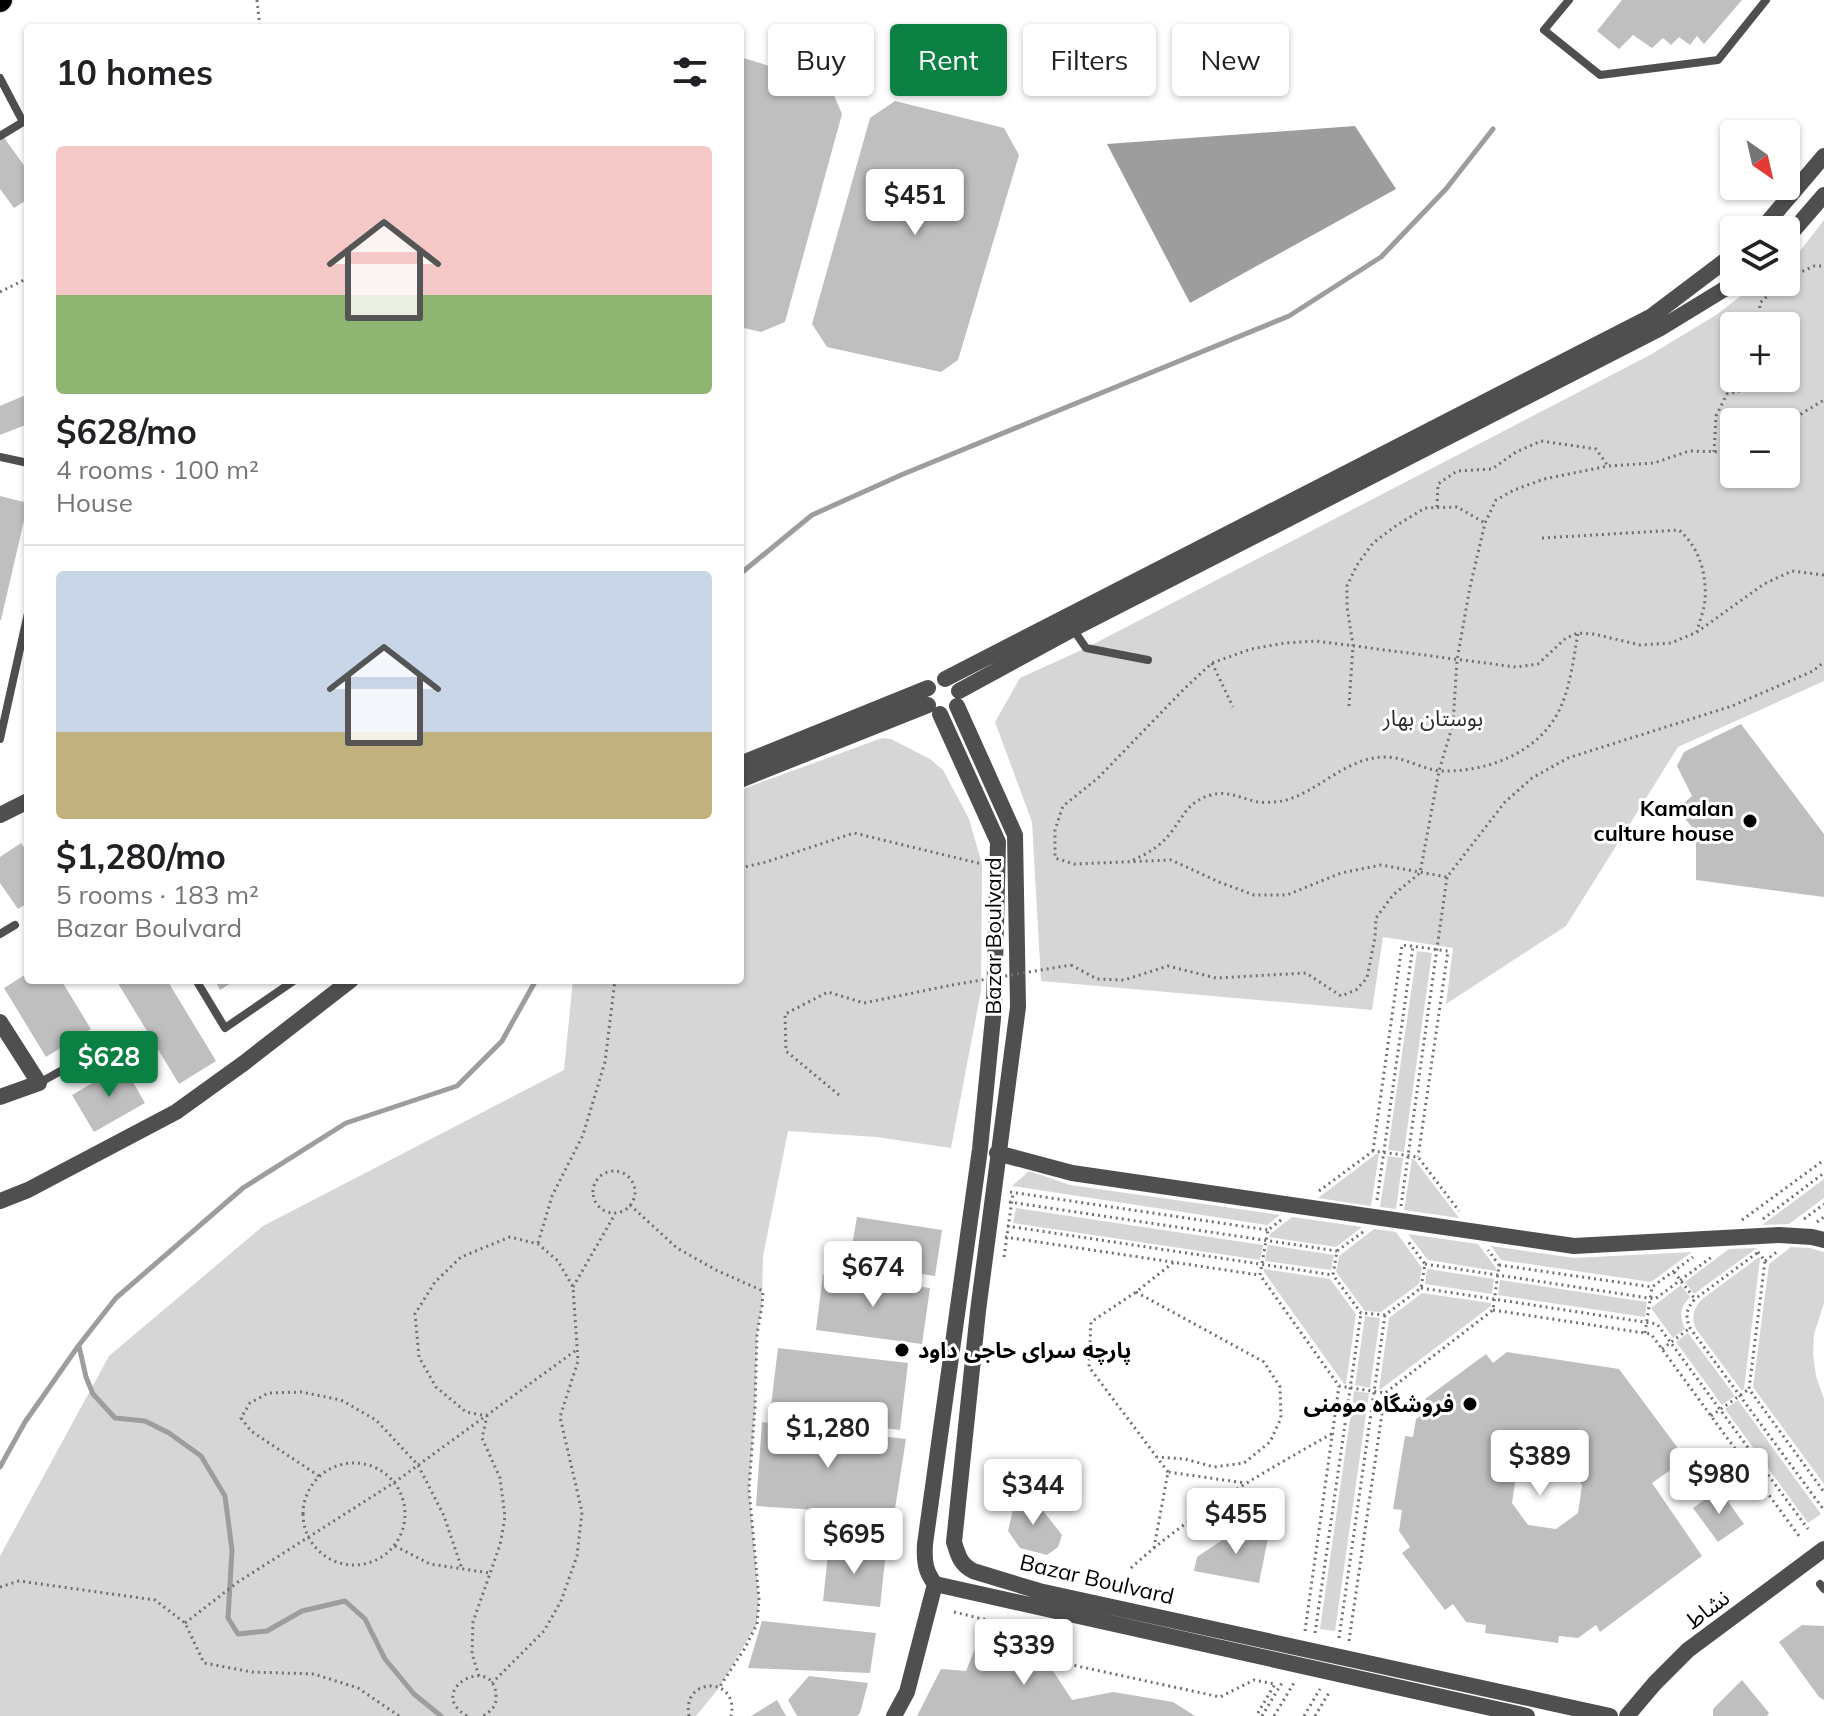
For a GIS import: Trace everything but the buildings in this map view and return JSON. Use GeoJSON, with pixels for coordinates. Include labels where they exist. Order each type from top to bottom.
{"type":"FeatureCollection","features":[{"type":"Feature","properties":{"kind":"street"},"geometry":{"type":"LineString","coordinates":[[1773,216],[1824,156]]}},
{"type":"Feature","properties":{"kind":"street"},"geometry":{"type":"LineString","coordinates":[[1800,223],[1824,195]]}},
{"type":"Feature","properties":{"kind":"street"},"geometry":{"type":"LineString","coordinates":[[945,679],[1652,316],[1720,265]]}},
{"type":"Feature","properties":{"kind":"street"},"geometry":{"type":"LineString","coordinates":[[744,763],[932,702],[950,712],[958,698],[1073,629],[1659,329],[1720,292]]}},
{"type":"Feature","properties":{"kind":"street"},"geometry":{"type":"LineString","coordinates":[[894,1716],[907,1692],[935,1584],[924,1562],[925,1544],[981,1133],[994,1008],[998,842],[932,702],[931,683],[940,678],[950,680],[958,687],[958,698]]}},
{"type":"Feature","properties":{"kind":"street","name":"Bazar Boulvard"},"geometry":{"type":"LineString","coordinates":[[958,698],[1015,835],[1018,1007],[978,1311],[954,1542],[958,1558],[973,1571],[1039,1591],[1610,1716]]}},
{"type":"Feature","properties":{"kind":"street"},"geometry":{"type":"LineString","coordinates":[[744,778],[932,702]]}},
{"type":"Feature","properties":{"kind":"street"},"geometry":{"type":"LineString","coordinates":[[0,815],[24,803]]}},
{"type":"Feature","properties":{"kind":"street"},"geometry":{"type":"LineString","coordinates":[[0,1201],[28,1190],[176,1112],[346,984]]}},
{"type":"Feature","properties":{"kind":"street"},"geometry":{"type":"LineString","coordinates":[[0,1022],[39,1083],[0,1097]]}},
{"type":"Feature","properties":{"kind":"street"},"geometry":{"type":"LineString","coordinates":[[997,1153],[1072,1173],[1574,1246],[1779,1235],[1824,1240]]}},
{"type":"Feature","properties":{"kind":"street","name":"نشاط"},"geometry":{"type":"LineString","coordinates":[[1627,1716],[1688,1650],[1824,1549]]}},
{"type":"Feature","properties":{"kind":"street","name":"Bazar Boulvard"},"geometry":{"type":"LineString","coordinates":[[935,1584],[1527,1716]]}},
{"type":"Feature","properties":{"kind":"lane"},"geometry":{"type":"LineString","coordinates":[[1569,0],[1544,30],[1600,75],[1718,60],[1766,0]]}},
{"type":"Feature","properties":{"kind":"lane"},"geometry":{"type":"LineString","coordinates":[[0,78],[23,122],[0,136]]}},
{"type":"Feature","properties":{"kind":"lane"},"geometry":{"type":"LineString","coordinates":[[0,457],[24,462]]}},
{"type":"Feature","properties":{"kind":"lane"},"geometry":{"type":"LineString","coordinates":[[1073,629],[1086,648],[1148,660]]}},
{"type":"Feature","properties":{"kind":"lane"},"geometry":{"type":"LineString","coordinates":[[0,739],[24,631]]}},
{"type":"Feature","properties":{"kind":"lane"},"geometry":{"type":"LineString","coordinates":[[0,934],[15,925]]}},
{"type":"Feature","properties":{"kind":"lane"},"geometry":{"type":"LineString","coordinates":[[198,984],[225,1028],[289,984]]}},
{"type":"Feature","properties":{"kind":"lane"},"geometry":{"type":"LineString","coordinates":[[39,1083],[102,1048]]}},
{"type":"Feature","properties":{"kind":"path"},"geometry":{"type":"LineString","coordinates":[[257,0],[260,24]]}},
{"type":"Feature","properties":{"kind":"path"},"geometry":{"type":"LineString","coordinates":[[1800,273],[1814,266],[1824,266]]}},
{"type":"Feature","properties":{"kind":"path"},"geometry":{"type":"LineString","coordinates":[[0,292],[24,280]]}},
{"type":"Feature","properties":{"kind":"path"},"geometry":{"type":"LineString","coordinates":[[1714,452],[1716,416],[1727,394],[1735,392]]}},
{"type":"Feature","properties":{"kind":"path"},"geometry":{"type":"LineString","coordinates":[[1800,415],[1824,400]]}},
{"type":"Feature","properties":{"kind":"path"},"geometry":{"type":"LineString","coordinates":[[1437,507],[1438,484],[1457,471],[1492,469],[1516,452],[1541,441],[1596,449],[1608,466]]}},
{"type":"Feature","properties":{"kind":"path"},"geometry":{"type":"LineString","coordinates":[[839,1095],[786,1051],[785,1014],[828,992],[864,1003],[1071,965],[1097,979],[1124,980],[1168,966],[1216,978],[1306,973],[1341,996],[1356,990],[1367,978],[1376,918],[1393,895],[1420,873],[1439,771],[1453,724],[1457,660],[1470,587],[1485,523],[1496,500],[1544,479],[1608,466],[1654,463],[1689,451],[1720,452]]}},
{"type":"Feature","properties":{"kind":"path"},"geometry":{"type":"LineString","coordinates":[[1349,706],[1353,645],[1347,586],[1373,543],[1425,508],[1457,507],[1485,523]]}},
{"type":"Feature","properties":{"kind":"path"},"geometry":{"type":"LineString","coordinates":[[1542,538],[1679,530],[1692,541],[1703,568],[1705,600],[1697,632]]}},
{"type":"Feature","properties":{"kind":"path"},"geometry":{"type":"LineString","coordinates":[[1447,877],[1381,865],[1341,873],[1287,895],[1254,895],[1171,860],[1074,864],[1055,858],[1055,830],[1063,806],[1098,778],[1212,663],[1251,649],[1316,641],[1516,667],[1538,664],[1566,638],[1578,633],[1640,645],[1671,643],[1697,632],[1764,584],[1792,571],[1824,575]]}},
{"type":"Feature","properties":{"kind":"path"},"geometry":{"type":"LineString","coordinates":[[1129,862],[1153,851],[1171,833],[1188,807],[1210,795],[1228,793],[1259,802],[1282,801],[1304,793],[1361,762],[1383,757],[1406,760],[1439,771],[1471,769],[1527,749],[1547,730],[1562,704],[1578,633]]}},
{"type":"Feature","properties":{"kind":"path"},"geometry":{"type":"LineString","coordinates":[[1400,1211],[1447,877],[1505,802],[1532,778],[1568,758],[1732,706],[1813,671],[1824,662]]}},
{"type":"Feature","properties":{"kind":"path"},"geometry":{"type":"LineString","coordinates":[[1212,663],[1233,707]]}},
{"type":"Feature","properties":{"kind":"path"},"geometry":{"type":"LineString","coordinates":[[744,867],[854,833],[982,864]]}},
{"type":"Feature","properties":{"kind":"path"},"geometry":{"type":"LineString","coordinates":[[1373,1151],[1402,945],[1448,951],[1418,1157],[1466,1221]]}},
{"type":"Feature","properties":{"kind":"path"},"geometry":{"type":"LineString","coordinates":[[1376,1207],[1413,946]]}},
{"type":"Feature","properties":{"kind":"path"},"geometry":{"type":"LineString","coordinates":[[538,1244],[552,1196],[583,1135],[605,1062],[615,984]]}},
{"type":"Feature","properties":{"kind":"path"},"geometry":{"type":"LineString","coordinates":[[1310,1198],[1373,1151],[1418,1157]]}},
{"type":"Feature","properties":{"kind":"path"},"geometry":{"type":"LineString","coordinates":[[1733,1228],[1824,1160]]}},
{"type":"Feature","properties":{"kind":"path"},"geometry":{"type":"LineString","coordinates":[[618,1171],[630,1178],[635,1191],[630,1205],[615,1213],[601,1209],[593,1198],[594,1183],[604,1173],[618,1171]]}},
{"type":"Feature","properties":{"kind":"path"},"geometry":{"type":"LineString","coordinates":[[1753,1226],[1824,1173]]}},
{"type":"Feature","properties":{"kind":"path"},"geometry":{"type":"LineString","coordinates":[[1005,1191],[1268,1230]]}},
{"type":"Feature","properties":{"kind":"path"},"geometry":{"type":"LineString","coordinates":[[1004,1257],[1014,1192]]}},
{"type":"Feature","properties":{"kind":"path"},"geometry":{"type":"LineString","coordinates":[[1003,1201],[1337,1251]]}},
{"type":"Feature","properties":{"kind":"path"},"geometry":{"type":"LineString","coordinates":[[1804,1218],[1824,1204]]}},
{"type":"Feature","properties":{"kind":"path"},"geometry":{"type":"LineString","coordinates":[[630,1205],[677,1248],[763,1291],[757,1334],[749,1489],[759,1599],[757,1624],[719,1688]]}},
{"type":"Feature","properties":{"kind":"path"},"geometry":{"type":"LineString","coordinates":[[573,1287],[615,1213]]}},
{"type":"Feature","properties":{"kind":"path"},"geometry":{"type":"LineString","coordinates":[[1287,1215],[1268,1230],[1260,1275],[1339,1386],[1305,1631]]}},
{"type":"Feature","properties":{"kind":"path"},"geometry":{"type":"LineString","coordinates":[[999,1225],[1333,1275],[1361,1313],[1315,1633]]}},
{"type":"Feature","properties":{"kind":"path"},"geometry":{"type":"LineString","coordinates":[[1333,1275],[1337,1251],[1369,1227]]}},
{"type":"Feature","properties":{"kind":"path"},"geometry":{"type":"LineString","coordinates":[[1401,1232],[1425,1264],[1655,1299],[1723,1249]]}},
{"type":"Feature","properties":{"kind":"path"},"geometry":{"type":"LineString","coordinates":[[998,1236],[1260,1275]]}},
{"type":"Feature","properties":{"kind":"path"},"geometry":{"type":"LineString","coordinates":[[487,1416],[466,1412],[436,1387],[419,1357],[415,1314],[435,1282],[461,1257],[510,1237],[538,1244],[558,1261],[573,1287],[578,1361],[560,1417],[582,1512],[577,1556],[561,1601],[544,1631],[492,1683]]}},
{"type":"Feature","properties":{"kind":"path"},"geometry":{"type":"LineString","coordinates":[[1483,1244],[1499,1265],[1493,1310]]}},
{"type":"Feature","properties":{"kind":"path"},"geometry":{"type":"LineString","coordinates":[[1766,1246],[1695,1299],[1687,1313],[1687,1321],[1824,1510]]}},
{"type":"Feature","properties":{"kind":"path"},"geometry":{"type":"LineString","coordinates":[[1758,1252],[1765,1261],[1749,1389],[1824,1492]]}},
{"type":"Feature","properties":{"kind":"path"},"geometry":{"type":"LineString","coordinates":[[1499,1265],[1652,1287],[1693,1257]]}},
{"type":"Feature","properties":{"kind":"path"},"geometry":{"type":"LineString","coordinates":[[1174,1262],[1091,1322],[1089,1367],[1168,1472],[1245,1483]]}},
{"type":"Feature","properties":{"kind":"path"},"geometry":{"type":"LineString","coordinates":[[1361,1313],[1385,1315],[1421,1288],[1425,1264]]}},
{"type":"Feature","properties":{"kind":"path"},"geometry":{"type":"LineString","coordinates":[[1674,1272],[1695,1299]]}},
{"type":"Feature","properties":{"kind":"path"},"geometry":{"type":"LineString","coordinates":[[1645,1333],[1652,1287]]}},
{"type":"Feature","properties":{"kind":"path"},"geometry":{"type":"LineString","coordinates":[[1421,1288],[1657,1324],[1808,1529]]}},
{"type":"Feature","properties":{"kind":"path"},"geometry":{"type":"LineString","coordinates":[[1136,1292],[1264,1362],[1280,1387],[1281,1418],[1270,1442],[1244,1463],[1214,1467],[1185,1459],[1157,1457]]}},
{"type":"Feature","properties":{"kind":"path"},"geometry":{"type":"LineString","coordinates":[[1349,1641],[1385,1393],[1493,1310],[1651,1334],[1799,1536]]}},
{"type":"Feature","properties":{"kind":"path"},"geometry":{"type":"LineString","coordinates":[[1339,1638],[1385,1315]]}},
{"type":"Feature","properties":{"kind":"path"},"geometry":{"type":"LineString","coordinates":[[1662,1349],[1690,1328]]}},
{"type":"Feature","properties":{"kind":"path"},"geometry":{"type":"LineString","coordinates":[[185,1623],[238,1582],[395,1482],[577,1349]]}},
{"type":"Feature","properties":{"kind":"path"},"geometry":{"type":"LineString","coordinates":[[1339,1386],[1385,1393]]}},
{"type":"Feature","properties":{"kind":"path"},"geometry":{"type":"LineString","coordinates":[[1711,1416],[1749,1389]]}},
{"type":"Feature","properties":{"kind":"path"},"geometry":{"type":"LineString","coordinates":[[319,1476],[251,1431],[241,1418],[250,1403],[268,1393],[301,1392],[341,1400],[376,1420],[418,1465],[444,1516],[462,1569]]}},
{"type":"Feature","properties":{"kind":"path"},"geometry":{"type":"LineString","coordinates":[[479,1676],[472,1654],[473,1622],[500,1545],[505,1517],[500,1478],[482,1438],[487,1416]]}},
{"type":"Feature","properties":{"kind":"path"},"geometry":{"type":"LineString","coordinates":[[1131,1568],[1245,1483],[1333,1433]]}},
{"type":"Feature","properties":{"kind":"path"},"geometry":{"type":"LineString","coordinates":[[350,1462],[367,1464],[395,1482],[403,1497],[406,1514],[403,1531],[394,1546],[382,1557],[366,1564],[349,1566],[319,1552],[308,1539],[303,1523],[303,1506],[308,1489],[319,1476],[333,1467],[350,1462]]}},
{"type":"Feature","properties":{"kind":"path"},"geometry":{"type":"LineString","coordinates":[[1154,1548],[1168,1472]]}},
{"type":"Feature","properties":{"kind":"path"},"geometry":{"type":"LineString","coordinates":[[394,1546],[430,1564],[490,1573]]}},
{"type":"Feature","properties":{"kind":"path"},"geometry":{"type":"LineString","coordinates":[[0,1587],[19,1581],[155,1600],[185,1623],[204,1663],[252,1672],[314,1674],[358,1688],[399,1716]]}},
{"type":"Feature","properties":{"kind":"path"},"geometry":{"type":"LineString","coordinates":[[954,1612],[1045,1634],[1068,1664],[1098,1671],[1220,1697],[1254,1680],[1275,1684],[1256,1716]]}},
{"type":"Feature","properties":{"kind":"path"},"geometry":{"type":"LineString","coordinates":[[464,1715],[455,1702],[456,1688],[465,1678],[479,1676],[486,1678],[495,1689],[496,1702],[483,1716]]}},
{"type":"Feature","properties":{"kind":"path"},"geometry":{"type":"LineString","coordinates":[[1262,1716],[1283,1681]]}},
{"type":"Feature","properties":{"kind":"path"},"geometry":{"type":"LineString","coordinates":[[1274,1716],[1294,1683]]}},
{"type":"Feature","properties":{"kind":"path"},"geometry":{"type":"LineString","coordinates":[[689,1716],[687,1708],[692,1694],[704,1686],[719,1688],[730,1697],[731,1716]]}},
{"type":"Feature","properties":{"kind":"path"},"geometry":{"type":"LineString","coordinates":[[1304,1716],[1320,1689]]}},
{"type":"Feature","properties":{"kind":"path"},"geometry":{"type":"LineString","coordinates":[[1315,1716],[1330,1691]]}},
{"type":"Feature","properties":{"kind":"green space","name":"بوستان بهار"},"geometry":{"type":"Polygon","coordinates":[[[1824,220],[1824,681],[1678,747],[1566,926],[1446,1004],[1453,948],[1383,937],[1372,1010],[1041,981],[1032,822],[995,722],[1020,678],[1086,648],[1650,355],[1716,315],[1741,296],[1800,296],[1800,251],[1824,220]]]}},
{"type":"Feature","properties":{"kind":"green space"},"geometry":{"type":"Polygon","coordinates":[[[882,738],[891,739],[930,759],[943,770],[969,819],[982,864],[981,991],[951,1148],[876,1137],[788,1131],[763,1256],[762,1306],[757,1334],[749,1489],[759,1599],[757,1624],[719,1688],[696,1716],[0,1716],[0,1556],[109,1356],[263,1226],[564,1070],[573,984],[744,984],[744,789],[882,738]]]}},
{"type":"Feature","properties":{"kind":"green space"},"geometry":{"type":"Polygon","coordinates":[[[1417,951],[1432,953],[1404,1152],[1388,1150],[1417,951]]]}},
{"type":"Feature","properties":{"kind":"green space"},"geometry":{"type":"Polygon","coordinates":[[[1379,1154],[1371,1206],[1318,1198],[1379,1154]]]}},
{"type":"Feature","properties":{"kind":"green space"},"geometry":{"type":"Polygon","coordinates":[[[1388,1156],[1403,1158],[1396,1209],[1380,1207],[1388,1156]]]}},
{"type":"Feature","properties":{"kind":"green space"},"geometry":{"type":"Polygon","coordinates":[[[1414,1159],[1459,1218],[1404,1210],[1414,1159]]]}},
{"type":"Feature","properties":{"kind":"green space"},"geometry":{"type":"Polygon","coordinates":[[[1029,1171],[1070,1185],[1280,1215],[1267,1225],[1012,1186],[1029,1171]]]}},
{"type":"Feature","properties":{"kind":"green space"},"geometry":{"type":"Polygon","coordinates":[[[1824,1179],[1824,1198],[1789,1224],[1762,1225],[1824,1179]]]}},
{"type":"Feature","properties":{"kind":"green space"},"geometry":{"type":"Polygon","coordinates":[[[1016,1208],[1263,1245],[1260,1260],[1013,1223],[1016,1208]]]}},
{"type":"Feature","properties":{"kind":"green space"},"geometry":{"type":"Polygon","coordinates":[[[1292,1217],[1362,1227],[1336,1247],[1269,1237],[1292,1217]]]}},
{"type":"Feature","properties":{"kind":"green space"},"geometry":{"type":"Polygon","coordinates":[[[1374,1229],[1396,1232],[1422,1268],[1419,1284],[1381,1312],[1365,1311],[1336,1272],[1339,1256],[1374,1229]]]}},
{"type":"Feature","properties":{"kind":"green space"},"geometry":{"type":"Polygon","coordinates":[[[1408,1234],[1478,1244],[1496,1271],[1428,1260],[1408,1234]]]}},
{"type":"Feature","properties":{"kind":"green space"},"geometry":{"type":"Polygon","coordinates":[[[1268,1245],[1334,1255],[1331,1270],[1265,1261],[1268,1245]]]}},
{"type":"Feature","properties":{"kind":"green space"},"geometry":{"type":"Polygon","coordinates":[[[1491,1246],[1574,1258],[1692,1252],[1651,1282],[1501,1260],[1491,1246]]]}},
{"type":"Feature","properties":{"kind":"green space"},"geometry":{"type":"Polygon","coordinates":[[[1791,1247],[1824,1252],[1824,1303],[1814,1334],[1813,1355],[1824,1399],[1824,1484],[1753,1387],[1769,1264],[1791,1247]]]}},
{"type":"Feature","properties":{"kind":"green space"},"geometry":{"type":"Polygon","coordinates":[[[1757,1248],[1694,1294],[1685,1282],[1729,1249],[1757,1248]]]}},
{"type":"Feature","properties":{"kind":"green space"},"geometry":{"type":"Polygon","coordinates":[[[1759,1257],[1742,1391],[1696,1329],[1694,1314],[1701,1300],[1759,1257]]]}},
{"type":"Feature","properties":{"kind":"green space"},"geometry":{"type":"Polygon","coordinates":[[[1264,1269],[1330,1279],[1356,1314],[1346,1384],[1264,1272],[1264,1269]]]}},
{"type":"Feature","properties":{"kind":"green space"},"geometry":{"type":"Polygon","coordinates":[[[1427,1269],[1494,1279],[1492,1294],[1425,1284],[1427,1269]]]}},
{"type":"Feature","properties":{"kind":"green space"},"geometry":{"type":"Polygon","coordinates":[[[1500,1280],[1647,1302],[1645,1317],[1498,1295],[1500,1280]]]}},
{"type":"Feature","properties":{"kind":"green space"},"geometry":{"type":"Polygon","coordinates":[[[1681,1285],[1690,1297],[1682,1312],[1685,1329],[1673,1338],[1651,1308],[1681,1285]]]}},
{"type":"Feature","properties":{"kind":"green space"},"geometry":{"type":"Polygon","coordinates":[[[1422,1293],[1491,1303],[1491,1306],[1379,1389],[1389,1318],[1422,1293]]]}},
{"type":"Feature","properties":{"kind":"green space"},"geometry":{"type":"Polygon","coordinates":[[[1365,1316],[1380,1318],[1370,1388],[1355,1385],[1365,1316]]]}},
{"type":"Feature","properties":{"kind":"green space"},"geometry":{"type":"Polygon","coordinates":[[[1688,1333],[1735,1396],[1722,1405],[1676,1342],[1688,1333]]]}},
{"type":"Feature","properties":{"kind":"green space"},"geometry":{"type":"Polygon","coordinates":[[[1354,1391],[1369,1393],[1335,1631],[1320,1629],[1354,1391]]]}},
{"type":"Feature","properties":{"kind":"green space"},"geometry":{"type":"Polygon","coordinates":[[[1738,1400],[1821,1514],[1808,1523],[1725,1409],[1738,1400]]]}},
{"type":"Feature","properties":{"kind":"shaded area"},"geometry":{"type":"Polygon","coordinates":[[[1355,126],[1396,189],[1190,303],[1107,144],[1355,126]]]}},
{"type":"Feature","properties":{"kind":"waterway"},"geometry":{"type":"LineString","coordinates":[[744,571],[812,515],[901,475],[1289,316],[1381,257],[1446,189],[1493,129]]}},
{"type":"Feature","properties":{"kind":"waterway"},"geometry":{"type":"LineString","coordinates":[[0,1467],[25,1422],[116,1298],[243,1188],[346,1123],[457,1086],[502,1041],[534,984]]}},
{"type":"Feature","properties":{"kind":"waterway"},"geometry":{"type":"LineString","coordinates":[[79,1346],[93,1394],[115,1418],[145,1421],[169,1433],[201,1456],[225,1496],[232,1550],[228,1618],[238,1634],[267,1631],[302,1611],[345,1601],[365,1619],[385,1659],[414,1694],[441,1716]]}},
{"type":"Feature","properties":{"kind":"place","name":"Kamalan culture house"},"geometry":{"type":"Point","coordinates":[1750,821]}},
{"type":"Feature","properties":{"kind":"place","name":"پارچه سرای حاجی داود"},"geometry":{"type":"Point","coordinates":[902,1350]}},
{"type":"Feature","properties":{"kind":"place","name":"فروشگاه مومنی"},"geometry":{"type":"Point","coordinates":[1470,1404]}}]}
